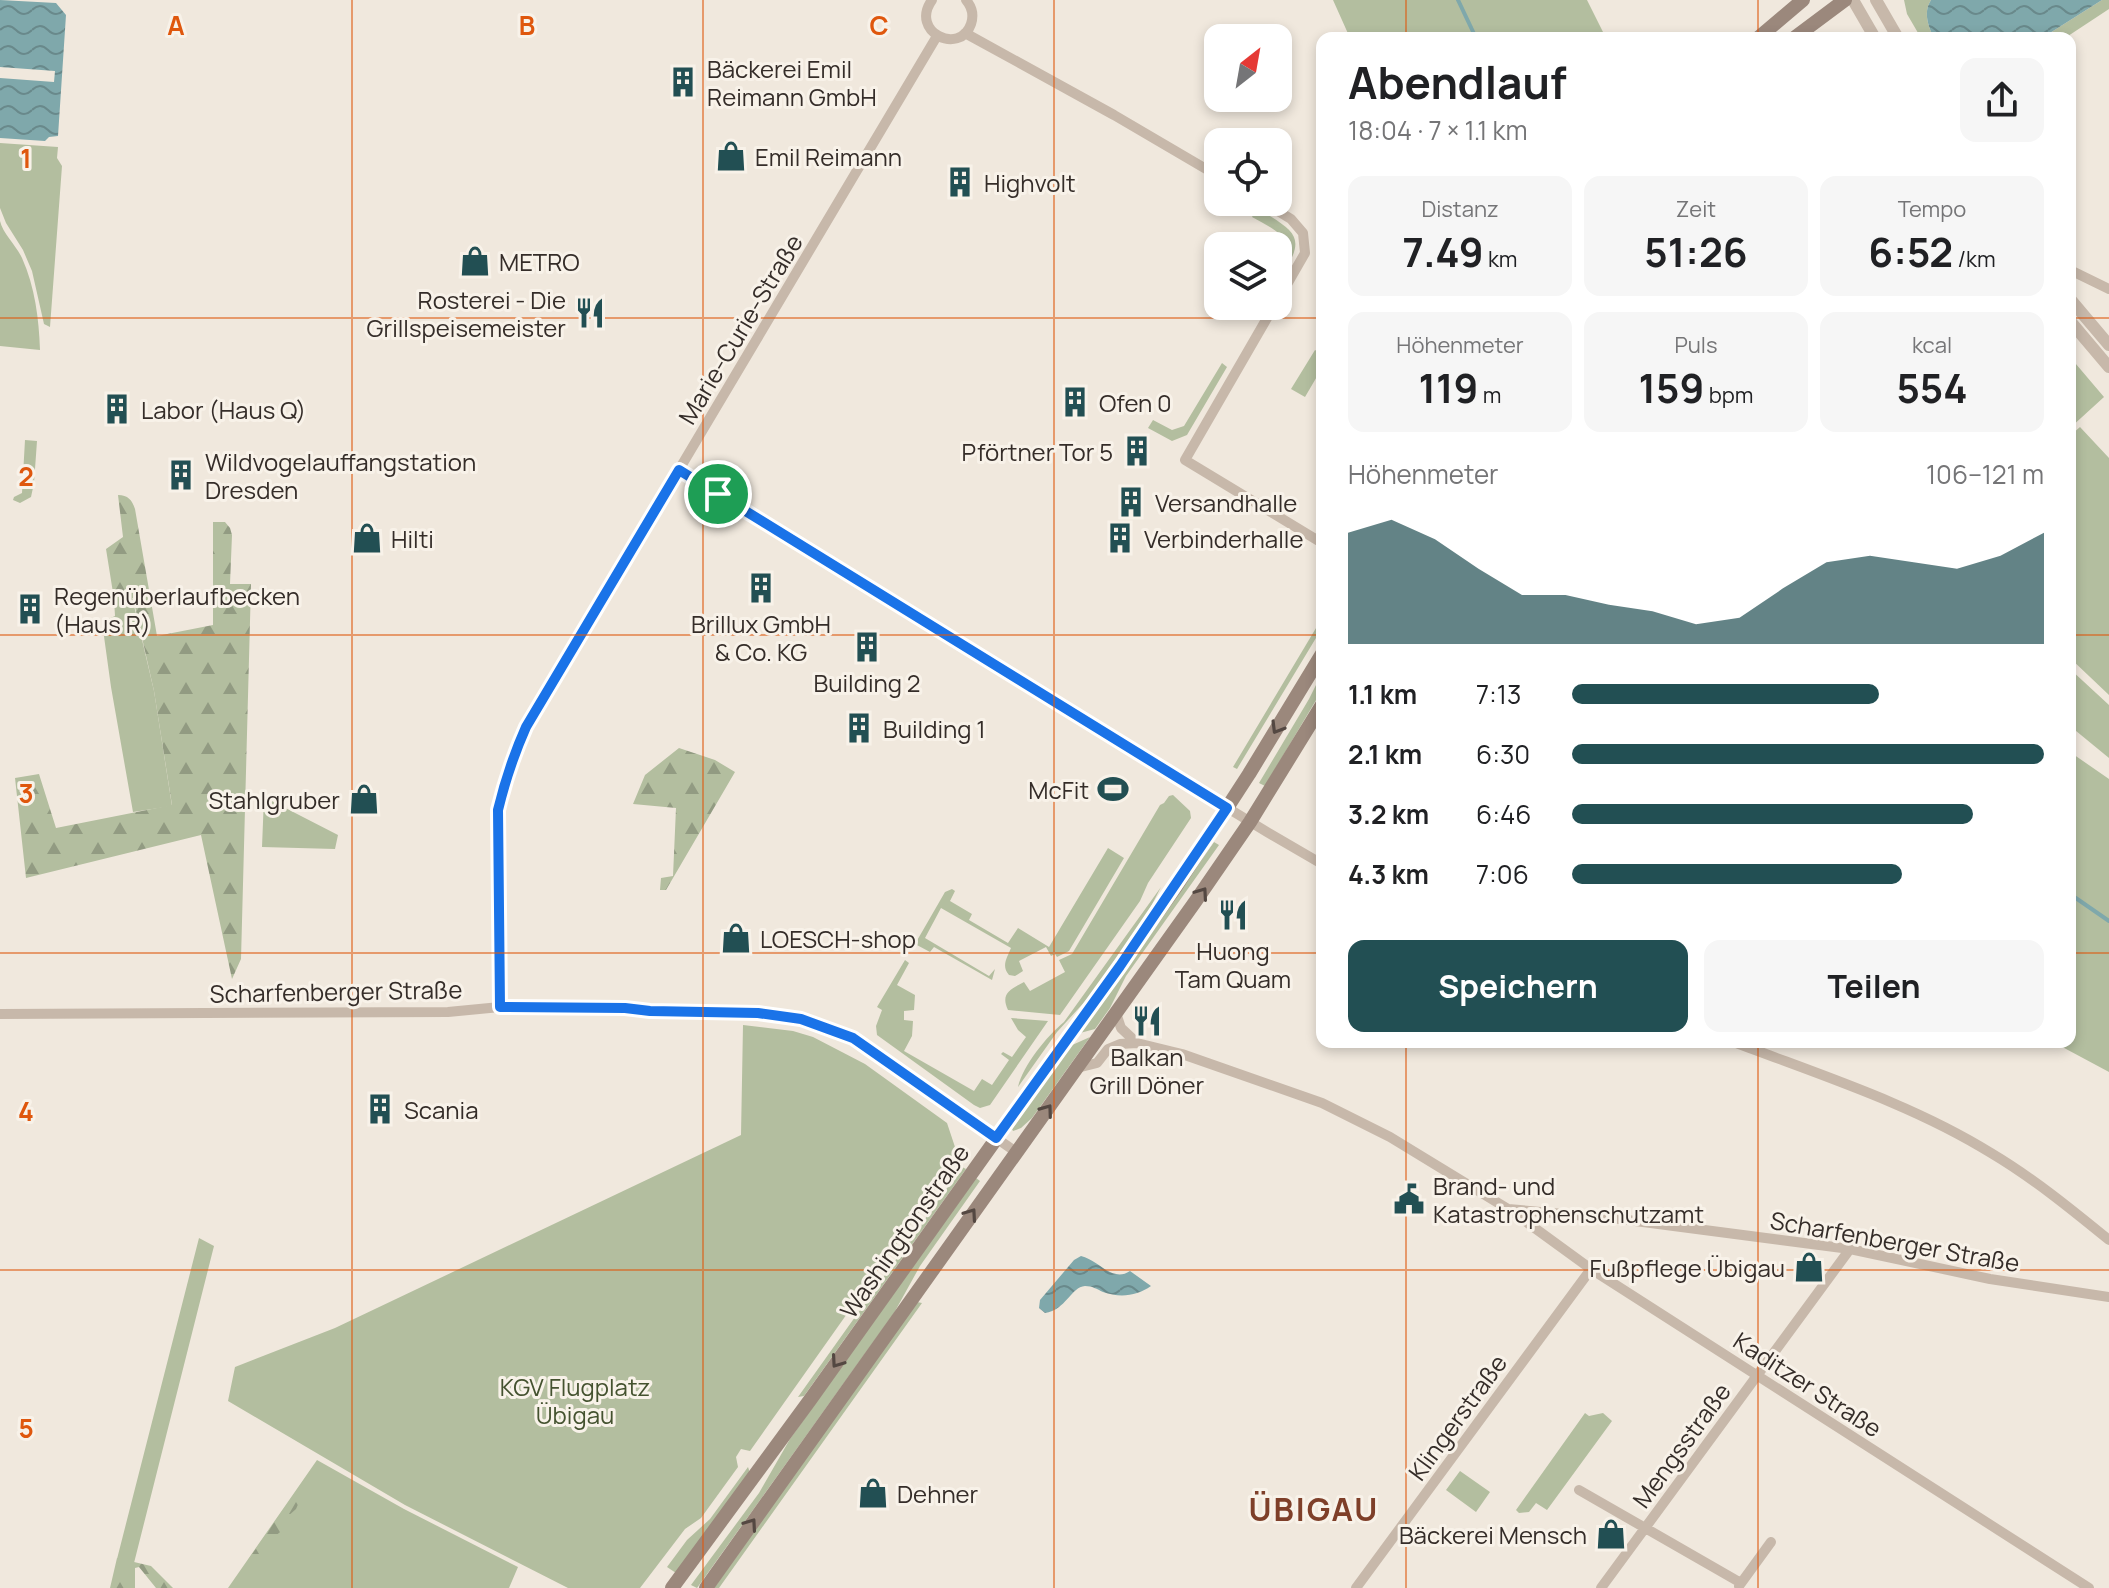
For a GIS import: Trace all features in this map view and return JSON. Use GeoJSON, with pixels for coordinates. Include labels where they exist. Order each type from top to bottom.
{"type":"FeatureCollection","features":[{"type":"Feature","properties":{"kind":"main road"},"geometry":{"type":"LineString","coordinates":[[1765,32],[1803,0]]}},
{"type":"Feature","properties":{"kind":"main road"},"geometry":{"type":"LineString","coordinates":[[1802,32],[1845,0]]}},
{"type":"Feature","properties":{"kind":"main road","name":"Washingtonstraße"},"geometry":{"type":"LineString","coordinates":[[672,1588],[1148,927],[1227,808],[1316,664]]}},
{"type":"Feature","properties":{"kind":"main road","name":"Washingtonstraße"},"geometry":{"type":"LineString","coordinates":[[706,1588],[1204,890],[1316,715]]}},
{"type":"Feature","properties":{"kind":"street"},"geometry":{"type":"LineString","coordinates":[[932,0],[926,18],[931,31],[937,36],[952,39],[965,33],[972,21],[971,7],[966,0]]}},
{"type":"Feature","properties":{"kind":"street"},"geometry":{"type":"LineString","coordinates":[[1853,0],[1872,32]]}},
{"type":"Feature","properties":{"kind":"street"},"geometry":{"type":"LineString","coordinates":[[1876,0],[1895,32]]}},
{"type":"Feature","properties":{"kind":"street"},"geometry":{"type":"LineString","coordinates":[[965,33],[1204,168]]}},
{"type":"Feature","properties":{"kind":"street","name":"Marie-Curie-Straße"},"geometry":{"type":"LineString","coordinates":[[500,1007],[498,810],[514,754],[526,727],[937,36]]}},
{"type":"Feature","properties":{"kind":"street"},"geometry":{"type":"LineString","coordinates":[[1286,216],[1303,233],[1305,253],[1292,276]]}},
{"type":"Feature","properties":{"kind":"street"},"geometry":{"type":"LineString","coordinates":[[2076,273],[2109,289]]}},
{"type":"Feature","properties":{"kind":"street"},"geometry":{"type":"LineString","coordinates":[[2076,306],[2109,345]]}},
{"type":"Feature","properties":{"kind":"street"},"geometry":{"type":"LineString","coordinates":[[1266,320],[1185,460],[1316,539]]}},
{"type":"Feature","properties":{"kind":"street"},"geometry":{"type":"LineString","coordinates":[[2076,328],[2109,367]]}},
{"type":"Feature","properties":{"kind":"street"},"geometry":{"type":"LineString","coordinates":[[679,470],[1316,860]]}},
{"type":"Feature","properties":{"kind":"street","name":"Scharfenberger Straße"},"geometry":{"type":"LineString","coordinates":[[0,1014],[448,1012],[500,1007],[758,1013],[801,1019],[853,1038],[1016,1152]]}},
{"type":"Feature","properties":{"kind":"street"},"geometry":{"type":"LineString","coordinates":[[1116,1013],[1121,1028],[1137,1043]]}},
{"type":"Feature","properties":{"kind":"street"},"geometry":{"type":"LineString","coordinates":[[1077,1068],[1097,1063],[1108,1049],[1120,1044],[1137,1043]]}},
{"type":"Feature","properties":{"kind":"street","name":"Scharfenberger Straße"},"geometry":{"type":"LineString","coordinates":[[1137,1043],[1182,1054],[1322,1103],[1390,1137],[1508,1209],[1620,1219],[1850,1249],[1990,1279],[2109,1297]]}},
{"type":"Feature","properties":{"kind":"street"},"geometry":{"type":"LineString","coordinates":[[1750,1048],[1883,1099],[1989,1151],[2032,1178],[2108,1240]]}},
{"type":"Feature","properties":{"kind":"street","name":"Kaditzer Straße"},"geometry":{"type":"LineString","coordinates":[[1508,1209],[1591,1269],[2089,1588]]}},
{"type":"Feature","properties":{"kind":"street","name":"Mengsstraße"},"geometry":{"type":"LineString","coordinates":[[1601,1588],[1850,1249]]}},
{"type":"Feature","properties":{"kind":"street","name":"Klingerstraße"},"geometry":{"type":"LineString","coordinates":[[1356,1588],[1591,1269]]}},
{"type":"Feature","properties":{"kind":"street"},"geometry":{"type":"LineString","coordinates":[[1579,1490],[1739,1586],[1771,1542]]}},
{"type":"Feature","properties":{"kind":"green space"},"geometry":{"type":"Polygon","coordinates":[[[1333,0],[1587,0],[1603,32],[1347,32],[1333,0]]]}},
{"type":"Feature","properties":{"kind":"green space"},"geometry":{"type":"Polygon","coordinates":[[[1904,0],[1931,0],[1927,14],[1931,32],[1918,32],[1907,14],[1904,0]]]}},
{"type":"Feature","properties":{"kind":"green space"},"geometry":{"type":"Polygon","coordinates":[[[2102,0],[2109,0],[2109,9],[2074,32],[2051,32],[2102,0]]]}},
{"type":"Feature","properties":{"kind":"green space"},"geometry":{"type":"Polygon","coordinates":[[[0,143],[58,147],[57,158],[62,166],[50,327],[44,324],[32,271],[0,208],[0,143]]]}},
{"type":"Feature","properties":{"kind":"green space"},"geometry":{"type":"Polygon","coordinates":[[[1269,216],[1291,232],[1277,232],[1252,217],[1269,216]]]}},
{"type":"Feature","properties":{"kind":"green space"},"geometry":{"type":"Polygon","coordinates":[[[0,221],[22,258],[30,280],[40,350],[0,346],[0,221]]]}},
{"type":"Feature","properties":{"kind":"green space"},"geometry":{"type":"Polygon","coordinates":[[[1292,234],[1295,246],[1292,258],[1292,234]]]}},
{"type":"Feature","properties":{"kind":"green space"},"geometry":{"type":"Polygon","coordinates":[[[1316,351],[1316,378],[1305,397],[1291,389],[1316,351]]]}},
{"type":"Feature","properties":{"kind":"green space"},"geometry":{"type":"Polygon","coordinates":[[[1222,363],[1227,367],[1187,435],[1172,441],[1148,428],[1153,420],[1172,430],[1184,426],[1222,363]]]}},
{"type":"Feature","properties":{"kind":"green space"},"geometry":{"type":"Polygon","coordinates":[[[2076,364],[2104,397],[2076,423],[2076,364]]]}},
{"type":"Feature","properties":{"kind":"green space"},"geometry":{"type":"Polygon","coordinates":[[[2080,427],[2109,458],[2109,695],[2076,664],[2076,430],[2080,427]]]}},
{"type":"Feature","properties":{"kind":"green space"},"geometry":{"type":"Polygon","coordinates":[[[25,440],[37,441],[34,483],[31,497],[20,503],[13,500],[22,493],[25,440]]]}},
{"type":"Feature","properties":{"kind":"green space"},"geometry":{"type":"Polygon","coordinates":[[[118,495],[129,499],[135,509],[157,636],[213,625],[213,522],[225,522],[232,535],[230,584],[251,584],[241,959],[232,979],[201,835],[26,878],[15,778],[39,774],[56,828],[172,805],[154,691],[133,598],[114,599],[106,549],[123,537],[118,495]]]}},
{"type":"Feature","properties":{"kind":"green space"},"geometry":{"type":"Polygon","coordinates":[[[132,597],[154,691],[172,806],[133,812],[102,622],[115,616],[114,599],[132,597]]]}},
{"type":"Feature","properties":{"kind":"green space"},"geometry":{"type":"Polygon","coordinates":[[[1316,628],[1316,638],[1237,769],[1233,767],[1316,628]]]}},
{"type":"Feature","properties":{"kind":"green space"},"geometry":{"type":"Polygon","coordinates":[[[2076,675],[2109,705],[2109,758],[2076,731],[2076,675]]]}},
{"type":"Feature","properties":{"kind":"green space"},"geometry":{"type":"Polygon","coordinates":[[[1316,685],[1316,700],[1265,786],[1259,783],[1316,685]]]}},
{"type":"Feature","properties":{"kind":"green space"},"geometry":{"type":"Polygon","coordinates":[[[679,748],[715,760],[735,772],[666,890],[660,890],[661,878],[673,876],[676,808],[633,804],[645,775],[679,748]]]}},
{"type":"Feature","properties":{"kind":"green space"},"geometry":{"type":"Polygon","coordinates":[[[2076,756],[2109,779],[2109,1072],[2064,1048],[2076,1048],[2076,756]]]}},
{"type":"Feature","properties":{"kind":"green space"},"geometry":{"type":"Polygon","coordinates":[[[1173,795],[1190,811],[1191,818],[1148,883],[1140,901],[1060,1015],[1008,1010],[1005,999],[1011,989],[1024,982],[1030,991],[1065,972],[1059,960],[1072,954],[1160,805],[1173,795]]]}},
{"type":"Feature","properties":{"kind":"green space"},"geometry":{"type":"Polygon","coordinates":[[[264,797],[338,835],[335,849],[262,847],[264,797]]]}},
{"type":"Feature","properties":{"kind":"green space"},"geometry":{"type":"Polygon","coordinates":[[[1214,842],[1219,845],[1126,976],[1110,1008],[1095,1029],[1080,1033],[1214,842]]]}},
{"type":"Feature","properties":{"kind":"green space"},"geometry":{"type":"Polygon","coordinates":[[[1108,848],[1124,858],[1069,951],[1057,957],[1055,954],[1051,956],[1046,947],[1019,961],[1023,971],[1015,976],[1009,975],[1005,965],[1011,948],[941,908],[925,938],[989,976],[995,969],[992,980],[934,947],[930,952],[915,944],[945,892],[952,889],[955,891],[950,901],[972,914],[969,920],[1008,943],[1018,928],[1049,947],[1108,848]]]}},
{"type":"Feature","properties":{"kind":"green space"},"geometry":{"type":"Polygon","coordinates":[[[1161,887],[1144,920],[1089,997],[1057,1032],[1018,1087],[1036,1052],[1064,1022],[1161,887]]]}},
{"type":"Feature","properties":{"kind":"green space"},"geometry":{"type":"Polygon","coordinates":[[[905,960],[909,963],[897,985],[915,995],[914,1010],[904,1011],[904,1020],[913,1021],[912,1036],[904,1051],[974,1091],[982,1079],[992,1085],[1009,1060],[1001,1054],[1003,1052],[1012,1057],[1026,1037],[1011,1018],[1048,1021],[990,1105],[980,1108],[974,1105],[877,1035],[876,1026],[882,1010],[877,1007],[905,960]]]}},
{"type":"Feature","properties":{"kind":"green space","name":"KGV Flugplatz Übigau"},"geometry":{"type":"Polygon","coordinates":[[[743,1025],[793,1031],[813,1037],[865,1064],[947,1123],[960,1154],[750,1451],[741,1449],[736,1457],[738,1467],[701,1518],[685,1529],[640,1588],[568,1588],[405,1505],[228,1401],[235,1367],[335,1328],[741,1135],[743,1025]]]}},
{"type":"Feature","properties":{"kind":"green space"},"geometry":{"type":"Polygon","coordinates":[[[1090,1037],[1032,1118],[1013,1131],[1070,1046],[1090,1037]]]}},
{"type":"Feature","properties":{"kind":"green space"},"geometry":{"type":"Polygon","coordinates":[[[962,1167],[966,1169],[804,1396],[798,1397],[962,1167]]]}},
{"type":"Feature","properties":{"kind":"green space"},"geometry":{"type":"Polygon","coordinates":[[[976,1178],[980,1181],[920,1266],[894,1313],[697,1588],[691,1585],[759,1493],[790,1439],[976,1178]]]}},
{"type":"Feature","properties":{"kind":"green space"},"geometry":{"type":"Polygon","coordinates":[[[199,1238],[214,1246],[134,1563],[117,1559],[199,1238]]]}},
{"type":"Feature","properties":{"kind":"green space"},"geometry":{"type":"Polygon","coordinates":[[[917,1302],[922,1303],[719,1588],[714,1588],[917,1302]]]}},
{"type":"Feature","properties":{"kind":"green space"},"geometry":{"type":"Polygon","coordinates":[[[1585,1413],[1589,1416],[1603,1413],[1612,1421],[1547,1510],[1536,1503],[1529,1512],[1519,1513],[1516,1510],[1585,1413]]]}},
{"type":"Feature","properties":{"kind":"green space"},"geometry":{"type":"Polygon","coordinates":[[[317,1460],[518,1567],[509,1588],[228,1588],[317,1460]]]}},
{"type":"Feature","properties":{"kind":"green space"},"geometry":{"type":"Polygon","coordinates":[[[315,1464],[323,1472],[309,1495],[287,1517],[284,1529],[270,1540],[271,1550],[259,1563],[248,1560],[315,1464]]]}},
{"type":"Feature","properties":{"kind":"green space"},"geometry":{"type":"Polygon","coordinates":[[[748,1467],[750,1473],[676,1573],[667,1567],[687,1540],[710,1519],[748,1467]]]}},
{"type":"Feature","properties":{"kind":"green space"},"geometry":{"type":"Polygon","coordinates":[[[1460,1471],[1490,1492],[1476,1512],[1446,1490],[1460,1471]]]}},
{"type":"Feature","properties":{"kind":"green space"},"geometry":{"type":"Polygon","coordinates":[[[117,1558],[151,1566],[173,1588],[156,1588],[139,1567],[135,1568],[135,1588],[110,1588],[117,1558]]]}},
{"type":"Feature","properties":{"kind":"water"},"geometry":{"type":"Polygon","coordinates":[[[0,0],[56,3],[66,15],[58,136],[45,141],[0,138],[0,78],[54,82],[55,71],[0,67],[0,0]]]}},
{"type":"Feature","properties":{"kind":"water"},"geometry":{"type":"Polygon","coordinates":[[[1931,0],[2102,0],[2051,32],[1931,32],[1927,14],[1931,0]]]}},
{"type":"Feature","properties":{"kind":"water"},"geometry":{"type":"Polygon","coordinates":[[[1081,1256],[1111,1273],[1130,1271],[1151,1286],[1134,1294],[1122,1295],[1080,1287],[1058,1308],[1045,1313],[1039,1308],[1040,1300],[1081,1256]]]}},
{"type":"Feature","properties":{"kind":"waterway"},"geometry":{"type":"LineString","coordinates":[[1458,0],[1473,32]]}},
{"type":"Feature","properties":{"kind":"waterway"},"geometry":{"type":"LineString","coordinates":[[2076,898],[2109,921]]}},
{"type":"Feature","properties":{"kind":"place","name":"Bäckerei Emil Reimann GmbH"},"geometry":{"type":"Point","coordinates":[683,82]}},
{"type":"Feature","properties":{"kind":"place","name":"Emil Reimann"},"geometry":{"type":"Point","coordinates":[731,156]}},
{"type":"Feature","properties":{"kind":"place","name":"Highvolt"},"geometry":{"type":"Point","coordinates":[960,182]}},
{"type":"Feature","properties":{"kind":"place","name":"METRO"},"geometry":{"type":"Point","coordinates":[475,261]}},
{"type":"Feature","properties":{"kind":"place","name":"Rosterei - Die Grillspeisemeister"},"geometry":{"type":"Point","coordinates":[590,313]}},
{"type":"Feature","properties":{"kind":"place","name":"Ofen 0"},"geometry":{"type":"Point","coordinates":[1075,402]}},
{"type":"Feature","properties":{"kind":"place","name":"Labor (Haus Q)"},"geometry":{"type":"Point","coordinates":[117,409]}},
{"type":"Feature","properties":{"kind":"place","name":"Pförtner Tor 5"},"geometry":{"type":"Point","coordinates":[1137,451]}},
{"type":"Feature","properties":{"kind":"place","name":"Wildvogelauffangstation Dresden"},"geometry":{"type":"Point","coordinates":[181,475]}},
{"type":"Feature","properties":{"kind":"place","name":"Versandhalle"},"geometry":{"type":"Point","coordinates":[1131,502]}},
{"type":"Feature","properties":{"kind":"place","name":"Hilti"},"geometry":{"type":"Point","coordinates":[367,538]}},
{"type":"Feature","properties":{"kind":"place","name":"Verbinderhalle"},"geometry":{"type":"Point","coordinates":[1120,538]}},
{"type":"Feature","properties":{"kind":"place","name":"Brillux GmbH & Co. KG"},"geometry":{"type":"Point","coordinates":[761,588]}},
{"type":"Feature","properties":{"kind":"place","name":"Regenüberlaufbecken (Haus R)"},"geometry":{"type":"Point","coordinates":[30,609]}},
{"type":"Feature","properties":{"kind":"place","name":"Building 2"},"geometry":{"type":"Point","coordinates":[867,647]}},
{"type":"Feature","properties":{"kind":"place","name":"Building 1"},"geometry":{"type":"Point","coordinates":[859,728]}},
{"type":"Feature","properties":{"kind":"place","name":"McFit"},"geometry":{"type":"Point","coordinates":[1113,789]}},
{"type":"Feature","properties":{"kind":"place","name":"Stahlgruber"},"geometry":{"type":"Point","coordinates":[364,799]}},
{"type":"Feature","properties":{"kind":"place","name":"Huong Tam Quam"},"geometry":{"type":"Point","coordinates":[1233,915]}},
{"type":"Feature","properties":{"kind":"place","name":"LOESCH-shop"},"geometry":{"type":"Point","coordinates":[736,938]}},
{"type":"Feature","properties":{"kind":"place","name":"Balkan Grill Döner"},"geometry":{"type":"Point","coordinates":[1147,1021]}},
{"type":"Feature","properties":{"kind":"place","name":"Scania"},"geometry":{"type":"Point","coordinates":[380,1109]}},
{"type":"Feature","properties":{"kind":"place","name":"Brand- und Katastrophenschutzamt"},"geometry":{"type":"Point","coordinates":[1409,1199]}},
{"type":"Feature","properties":{"kind":"place","name":"Fußpflege Übigau"},"geometry":{"type":"Point","coordinates":[1809,1267]}},
{"type":"Feature","properties":{"kind":"place","name":"Dehner"},"geometry":{"type":"Point","coordinates":[873,1493]}},
{"type":"Feature","properties":{"kind":"place","name":"Bäckerei Mensch"},"geometry":{"type":"Point","coordinates":[1611,1534]}},
{"type":"Feature","properties":{"kind":"district","name":"ÜBIGAU"},"geometry":{"type":"Point","coordinates":[1314,1509]}},
{"type":"Feature","properties":{"kind":"route"},"geometry":{"type":"LineString","coordinates":[[679,470],[718,494],[1227,808],[1175,888],[996,1138],[853,1038],[801,1019],[758,1013],[500,1007],[498,810],[514,754],[526,727],[679,470]]}}]}
